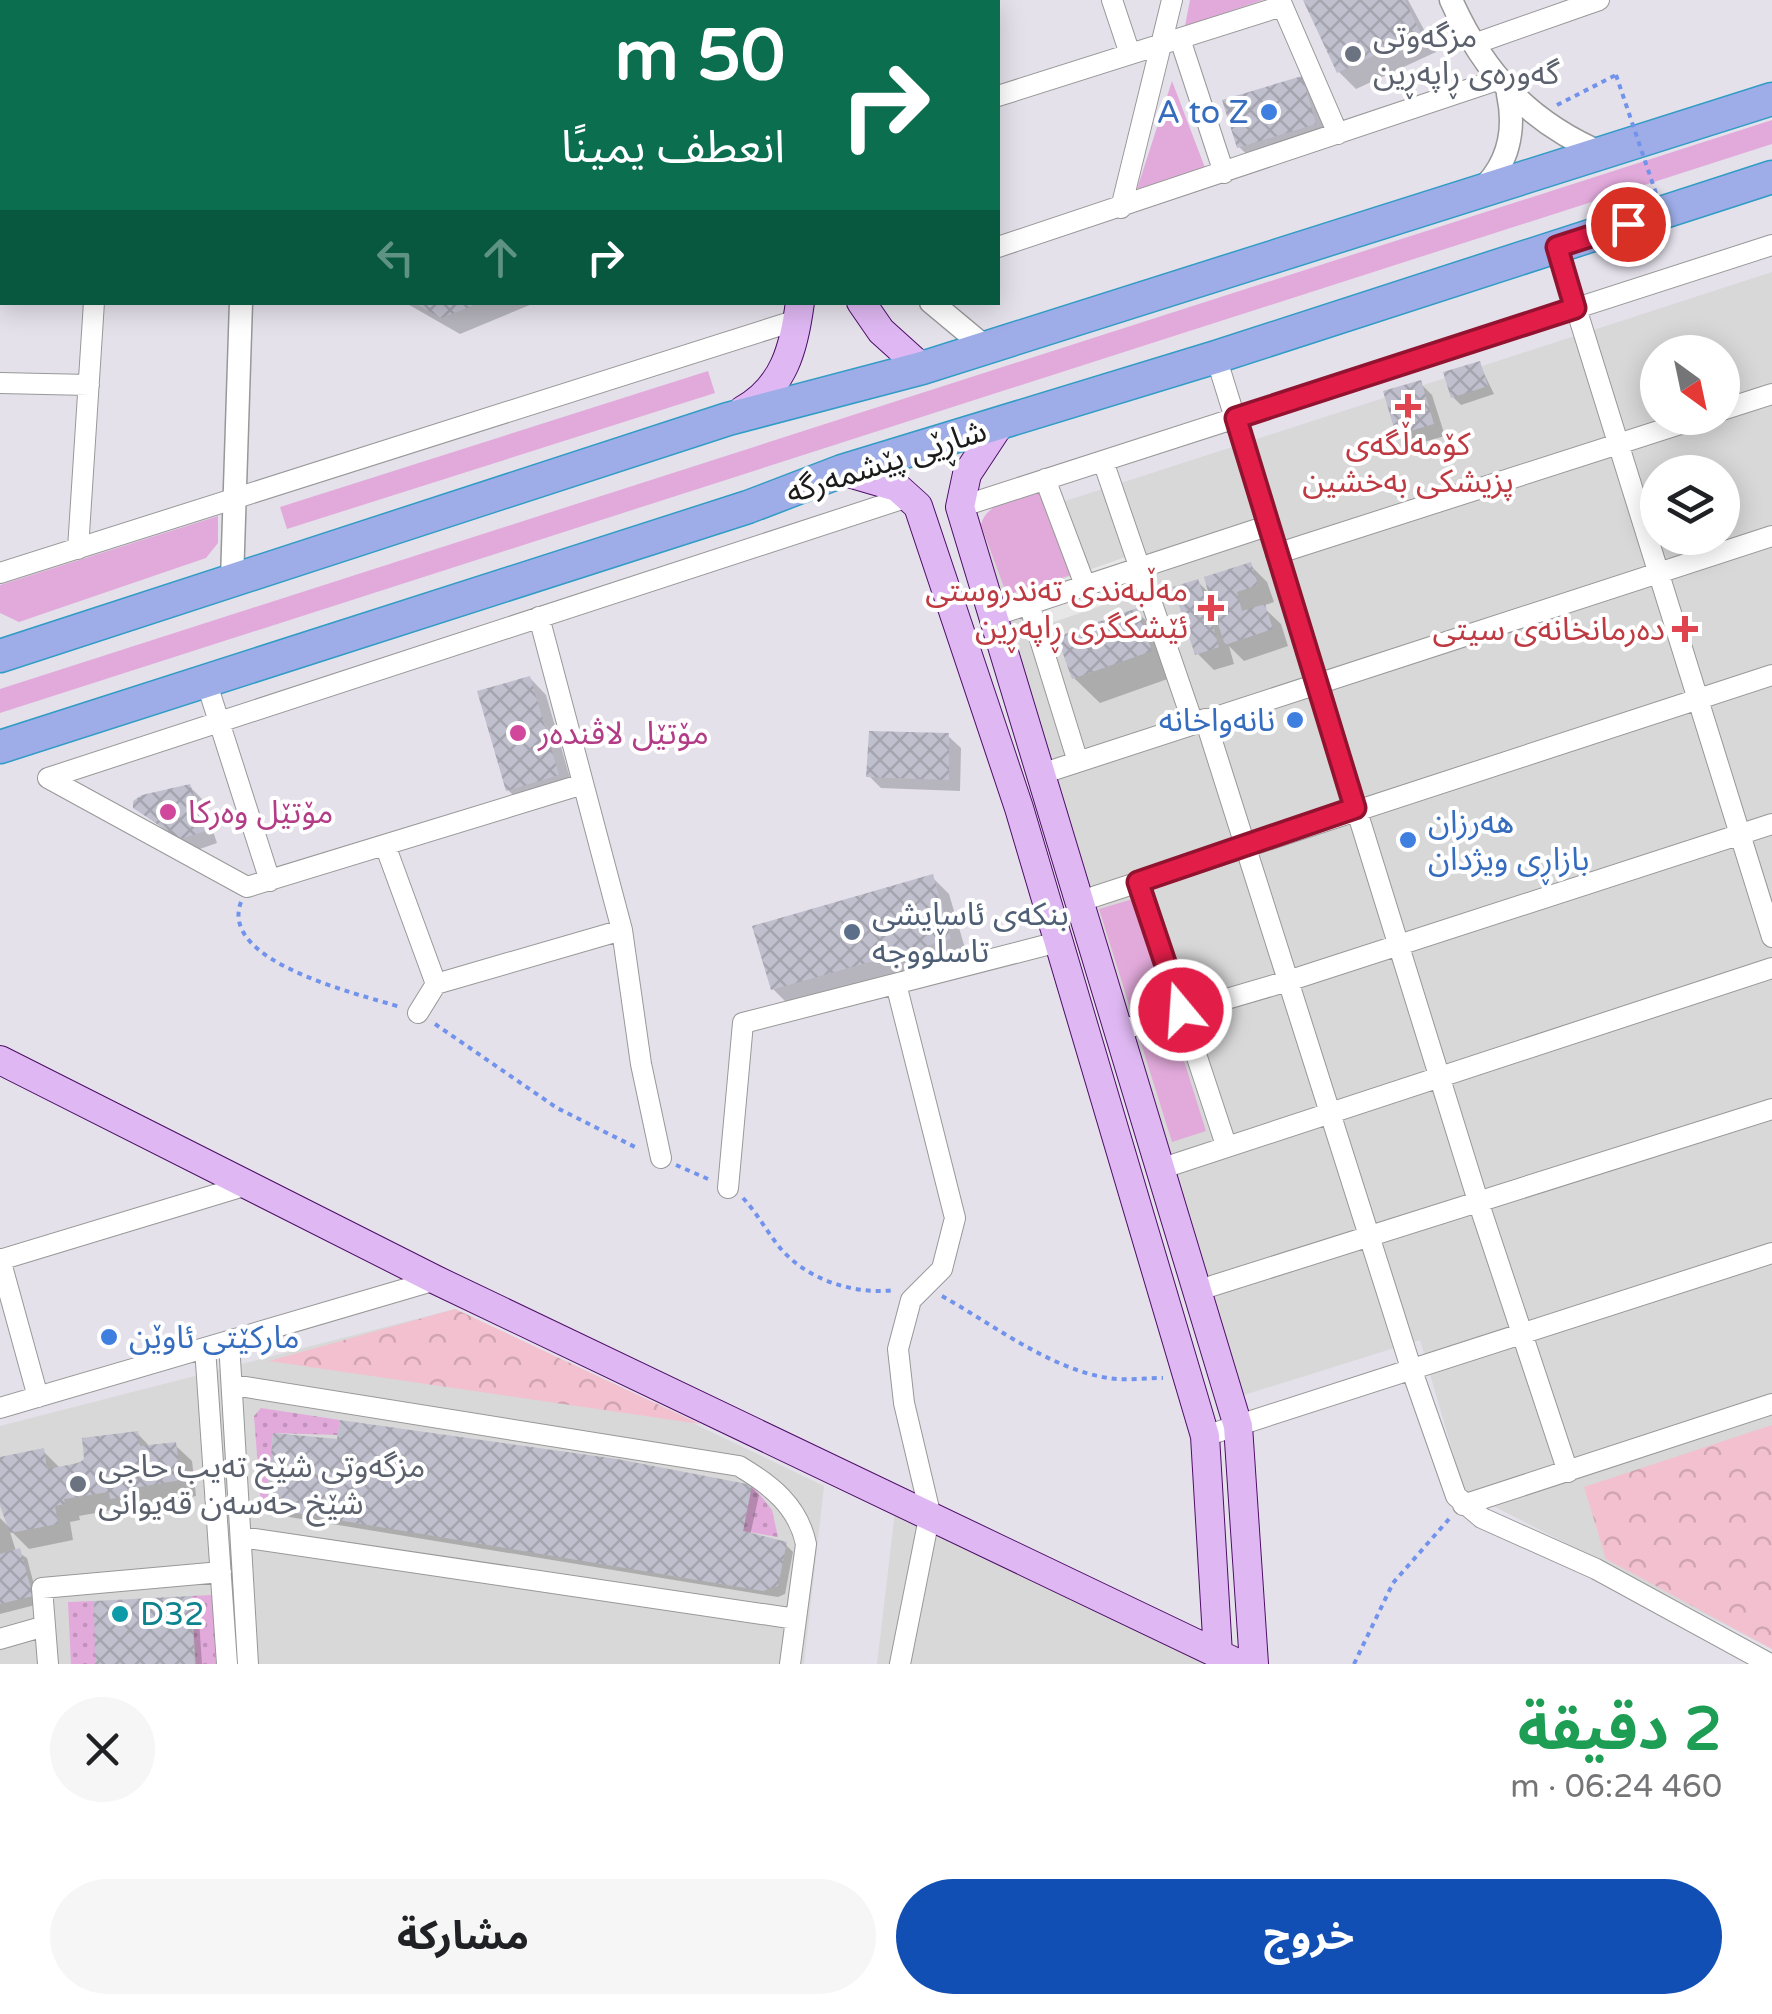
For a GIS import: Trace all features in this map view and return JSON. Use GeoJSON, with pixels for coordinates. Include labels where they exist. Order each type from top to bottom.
{"type":"FeatureCollection","features":[{"type":"Feature","properties":{"kind":"highway"},"geometry":{"type":"LineString","coordinates":[[8,647],[232,580],[728,419],[922,368],[1472,198],[1772,99]]}},
{"type":"Feature","properties":{"kind":"highway","name":"شاڕێی پێشمەرگە"},"geometry":{"type":"LineString","coordinates":[[0,747],[748,507],[842,471],[1216,357],[1772,178]]}},
{"type":"Feature","properties":{"kind":"main road"},"geometry":{"type":"LineString","coordinates":[[864,305],[881,332],[922,368]]}},
{"type":"Feature","properties":{"kind":"main road"},"geometry":{"type":"LineString","coordinates":[[728,419],[765,398],[777,383],[799,312]]}},
{"type":"Feature","properties":{"kind":"main road"},"geometry":{"type":"LineString","coordinates":[[1000,424],[967,474],[960,507],[1238,1426],[1254,1664]]}},
{"type":"Feature","properties":{"kind":"main road"},"geometry":{"type":"LineString","coordinates":[[842,471],[897,487],[911,496],[920,512],[1019,808],[1205,1436],[1229,1659]]}},
{"type":"Feature","properties":{"kind":"main road"},"geometry":{"type":"LineString","coordinates":[[0,1060],[436,1280],[1229,1659]]}},
{"type":"Feature","properties":{"kind":"street"},"geometry":{"type":"LineString","coordinates":[[1112,0],[1130,54]]}},
{"type":"Feature","properties":{"kind":"street"},"geometry":{"type":"LineString","coordinates":[[1121,208],[1171,42],[1172,0]]}},
{"type":"Feature","properties":{"kind":"street"},"geometry":{"type":"LineString","coordinates":[[1451,0],[1503,87],[1550,128],[1604,154]]}},
{"type":"Feature","properties":{"kind":"street"},"geometry":{"type":"LineString","coordinates":[[1474,44],[1599,0]]}},
{"type":"Feature","properties":{"kind":"street"},"geometry":{"type":"LineString","coordinates":[[1000,95],[1281,3],[1338,134]]}},
{"type":"Feature","properties":{"kind":"street"},"geometry":{"type":"LineString","coordinates":[[1171,42],[1224,173]]}},
{"type":"Feature","properties":{"kind":"street"},"geometry":{"type":"LineString","coordinates":[[1000,246],[1338,134],[1503,87]]}},
{"type":"Feature","properties":{"kind":"street"},"geometry":{"type":"LineString","coordinates":[[1472,198],[1494,177],[1507,150],[1512,122],[1503,87]]}},
{"type":"Feature","properties":{"kind":"street"},"geometry":{"type":"LineString","coordinates":[[960,507],[1772,245]]}},
{"type":"Feature","properties":{"kind":"street"},"geometry":{"type":"LineString","coordinates":[[1557,247],[1772,937]]}},
{"type":"Feature","properties":{"kind":"street"},"geometry":{"type":"LineString","coordinates":[[78,549],[94,305]]}},
{"type":"Feature","properties":{"kind":"street"},"geometry":{"type":"LineString","coordinates":[[232,580],[241,305]]}},
{"type":"Feature","properties":{"kind":"street"},"geometry":{"type":"LineString","coordinates":[[935,305],[985,347]]}},
{"type":"Feature","properties":{"kind":"street"},"geometry":{"type":"LineString","coordinates":[[0,573],[799,312]]}},
{"type":"Feature","properties":{"kind":"street"},"geometry":{"type":"LineString","coordinates":[[1216,357],[1439,1078],[1568,1472]]}},
{"type":"Feature","properties":{"kind":"street"},"geometry":{"type":"LineString","coordinates":[[0,383],[89,385]]}},
{"type":"Feature","properties":{"kind":"street"},"geometry":{"type":"LineString","coordinates":[[1740,404],[1772,394]]}},
{"type":"Feature","properties":{"kind":"street"},"geometry":{"type":"LineString","coordinates":[[1276,554],[1645,435]]}},
{"type":"Feature","properties":{"kind":"street"},"geometry":{"type":"LineString","coordinates":[[1103,460],[1245,846],[1446,1475],[1463,1505],[1670,1608],[1770,1664]]}},
{"type":"Feature","properties":{"kind":"street"},"geometry":{"type":"LineString","coordinates":[[1045,479],[1085,585]]}},
{"type":"Feature","properties":{"kind":"street"},"geometry":{"type":"LineString","coordinates":[[580,785],[247,887],[48,778],[911,496]]}},
{"type":"Feature","properties":{"kind":"street"},"geometry":{"type":"LineString","coordinates":[[993,616],[1268,526]]}},
{"type":"Feature","properties":{"kind":"street"},"geometry":{"type":"LineString","coordinates":[[1041,774],[1772,536]]}},
{"type":"Feature","properties":{"kind":"street"},"geometry":{"type":"LineString","coordinates":[[1029,604],[1078,762]]}},
{"type":"Feature","properties":{"kind":"street"},"geometry":{"type":"LineString","coordinates":[[539,617],[580,785],[622,930],[641,1064],[661,1158]]}},
{"type":"Feature","properties":{"kind":"street"},"geometry":{"type":"LineString","coordinates":[[1081,901],[1355,808],[1772,675]]}},
{"type":"Feature","properties":{"kind":"street"},"geometry":{"type":"LineString","coordinates":[[206,681],[270,880]]}},
{"type":"Feature","properties":{"kind":"street"},"geometry":{"type":"LineString","coordinates":[[1120,1030],[1288,981],[1772,824]]}},
{"type":"Feature","properties":{"kind":"street"},"geometry":{"type":"LineString","coordinates":[[385,845],[436,984]]}},
{"type":"Feature","properties":{"kind":"street"},"geometry":{"type":"LineString","coordinates":[[1138,882],[1226,1145]]}},
{"type":"Feature","properties":{"kind":"street"},"geometry":{"type":"LineString","coordinates":[[418,1013],[436,984],[622,930]]}},
{"type":"Feature","properties":{"kind":"street"},"geometry":{"type":"LineString","coordinates":[[728,1188],[742,1023],[1058,942]]}},
{"type":"Feature","properties":{"kind":"street"},"geometry":{"type":"LineString","coordinates":[[1160,1169],[1772,968]]}},
{"type":"Feature","properties":{"kind":"street"},"geometry":{"type":"LineString","coordinates":[[896,984],[954,1218],[942,1270],[910,1300],[898,1349],[904,1403],[930,1514],[900,1664]]}},
{"type":"Feature","properties":{"kind":"street"},"geometry":{"type":"LineString","coordinates":[[1196,1291],[1772,1110]]}},
{"type":"Feature","properties":{"kind":"street"},"geometry":{"type":"LineString","coordinates":[[38,1397],[0,1260],[244,1186]]}},
{"type":"Feature","properties":{"kind":"street"},"geometry":{"type":"LineString","coordinates":[[1205,1436],[1519,1331],[1772,1253]]}},
{"type":"Feature","properties":{"kind":"street"},"geometry":{"type":"LineString","coordinates":[[0,1408],[436,1280]]}},
{"type":"Feature","properties":{"kind":"street"},"geometry":{"type":"LineString","coordinates":[[229,1342],[248,1664]]}},
{"type":"Feature","properties":{"kind":"street"},"geometry":{"type":"LineString","coordinates":[[205,1348],[228,1664]]}},
{"type":"Feature","properties":{"kind":"street"},"geometry":{"type":"LineString","coordinates":[[233,1385],[739,1466],[781,1496],[799,1521],[806,1544],[790,1664]]}},
{"type":"Feature","properties":{"kind":"street"},"geometry":{"type":"LineString","coordinates":[[1463,1505],[1772,1404]]}},
{"type":"Feature","properties":{"kind":"street"},"geometry":{"type":"LineString","coordinates":[[241,1538],[796,1618]]}},
{"type":"Feature","properties":{"kind":"street"},"geometry":{"type":"LineString","coordinates":[[48,1664],[42,1588],[220,1572]]}},
{"type":"Feature","properties":{"kind":"street"},"geometry":{"type":"LineString","coordinates":[[0,1639],[45,1626]]}},
{"type":"Feature","properties":{"kind":"path"},"geometry":{"type":"LineString","coordinates":[[1554,107],[1616,76],[1668,226]]}},
{"type":"Feature","properties":{"kind":"path"},"geometry":{"type":"LineString","coordinates":[[247,887],[238,910],[238,926],[252,949],[318,980],[418,1013],[557,1108],[728,1188],[751,1207],[782,1251],[815,1276],[866,1290],[925,1286],[1023,1342],[1098,1375],[1187,1377]]}},
{"type":"Feature","properties":{"kind":"path"},"geometry":{"type":"LineString","coordinates":[[1354,1664],[1392,1583],[1463,1505]]}},
{"type":"Feature","properties":{"kind":"shaded area"},"geometry":{"type":"Polygon","coordinates":[[[1190,0],[1263,0],[1185,26],[1190,0]]]}},
{"type":"Feature","properties":{"kind":"shaded area"},"geometry":{"type":"Polygon","coordinates":[[[1172,81],[1207,173],[1137,189],[1172,81]]]}},
{"type":"Feature","properties":{"kind":"shaded area"},"geometry":{"type":"Polygon","coordinates":[[[1772,120],[1772,144],[0,713],[0,689],[1772,120]]]}},
{"type":"Feature","properties":{"kind":"shaded area"},"geometry":{"type":"Polygon","coordinates":[[[1772,272],[1772,1649],[1464,1491],[1420,1340],[1244,1395],[976,530],[1772,272]]]}},
{"type":"Feature","properties":{"kind":"shaded area"},"geometry":{"type":"Polygon","coordinates":[[[708,371],[715,393],[287,529],[280,507],[708,371]]]}},
{"type":"Feature","properties":{"kind":"shaded area"},"geometry":{"type":"Polygon","coordinates":[[[1042,490],[1071,575],[1007,595],[981,525],[997,505],[1042,490]]]}},
{"type":"Feature","properties":{"kind":"shaded area"},"geometry":{"type":"Polygon","coordinates":[[[218,516],[218,543],[206,558],[19,622],[0,613],[0,585],[218,516]]]}},
{"type":"Feature","properties":{"kind":"shaded area"},"geometry":{"type":"Polygon","coordinates":[[[1128,556],[1141,592],[1051,623],[1039,588],[1128,556]]]}},
{"type":"Feature","properties":{"kind":"shaded area"},"geometry":{"type":"Polygon","coordinates":[[[1133,899],[1165,1000],[1131,1011],[1099,909],[1133,899]]]}},
{"type":"Feature","properties":{"kind":"shaded area"},"geometry":{"type":"Polygon","coordinates":[[[1174,1029],[1206,1131],[1172,1142],[1140,1040],[1174,1029]]]}},
{"type":"Feature","properties":{"kind":"shaded area"},"geometry":{"type":"Polygon","coordinates":[[[455,1309],[824,1486],[804,1664],[0,1664],[0,1426],[455,1309]]]}},
{"type":"Feature","properties":{"kind":"shaded area"},"geometry":{"type":"Polygon","coordinates":[[[261,1408],[340,1420],[338,1435],[273,1433],[266,1508],[261,1506],[254,1416],[261,1408]]]}},
{"type":"Feature","properties":{"kind":"shaded area"},"geometry":{"type":"Polygon","coordinates":[[[752,1485],[772,1510],[778,1537],[743,1531],[752,1485]]]}},
{"type":"Feature","properties":{"kind":"shaded area"},"geometry":{"type":"Polygon","coordinates":[[[895,1512],[1213,1664],[877,1664],[895,1512]]]}},
{"type":"Feature","properties":{"kind":"shaded area"},"geometry":{"type":"Polygon","coordinates":[[[212,1595],[216,1664],[196,1664],[191,1596],[212,1595]]]}},
{"type":"Feature","properties":{"kind":"shaded area"},"geometry":{"type":"Polygon","coordinates":[[[94,1601],[98,1664],[71,1664],[68,1602],[94,1601]]]}},
{"type":"Feature","properties":{"kind":"green space"},"geometry":{"type":"Polygon","coordinates":[[[455,1309],[700,1424],[269,1361],[455,1309]]]}},
{"type":"Feature","properties":{"kind":"green space"},"geometry":{"type":"Polygon","coordinates":[[[1772,1425],[1772,1649],[1606,1559],[1584,1487],[1772,1425]]]}},
{"type":"Feature","properties":{"kind":"building","name":"مزگەوتی گەورەی ڕاپەڕین"},"geometry":{"type":"Polygon","coordinates":[[[1303,0],[1405,0],[1421,34],[1337,73],[1303,0]]]}},
{"type":"Feature","properties":{"kind":"building","name":"A to Z"},"geometry":{"type":"Polygon","coordinates":[[[1302,76],[1316,124],[1237,148],[1222,100],[1302,76]]]}},
{"type":"Feature","properties":{"kind":"building"},"geometry":{"type":"Polygon","coordinates":[[[418,305],[475,305],[441,318],[418,305]]]}},
{"type":"Feature","properties":{"kind":"building"},"geometry":{"type":"Polygon","coordinates":[[[1480,361],[1488,386],[1451,398],[1443,372],[1480,361]]]}},
{"type":"Feature","properties":{"kind":"building","name":"کۆمەڵگەی پزیشکی بەخشین"},"geometry":{"type":"Polygon","coordinates":[[[1421,380],[1434,424],[1396,435],[1383,391],[1421,380]]]}},
{"type":"Feature","properties":{"kind":"building","name":"مەڵبەندی تەندروستی ئێشکگری ڕاپەڕین"},"geometry":{"type":"Polygon","coordinates":[[[1251,562],[1258,585],[1237,592],[1242,611],[1265,604],[1273,629],[1225,645],[1216,618],[1211,620],[1219,647],[1195,655],[1173,587],[1198,579],[1207,605],[1211,603],[1204,577],[1251,562]]]}},
{"type":"Feature","properties":{"kind":"building"},"geometry":{"type":"Polygon","coordinates":[[[1137,608],[1152,651],[1072,679],[1057,637],[1137,608]]]}},
{"type":"Feature","properties":{"kind":"building","name":"مۆتێل لاڤندەر"},"geometry":{"type":"Polygon","coordinates":[[[530,676],[559,775],[506,791],[477,691],[530,676]]]}},
{"type":"Feature","properties":{"kind":"building"},"geometry":{"type":"Polygon","coordinates":[[[869,731],[949,733],[949,780],[866,777],[869,731]]]}},
{"type":"Feature","properties":{"kind":"building","name":"مۆتێل وەرکا"},"geometry":{"type":"Polygon","coordinates":[[[190,784],[206,831],[180,839],[133,808],[133,801],[142,795],[190,784]]]}},
{"type":"Feature","properties":{"kind":"building","name":"بنکەی ئاسایشی تاسڵووجە"},"geometry":{"type":"Polygon","coordinates":[[[933,874],[951,939],[771,990],[752,926],[933,874]]]}},
{"type":"Feature","properties":{"kind":"building"},"geometry":{"type":"Polygon","coordinates":[[[340,1420],[617,1459],[752,1485],[743,1531],[787,1542],[778,1586],[763,1591],[266,1508],[273,1433],[337,1439],[340,1420]]]}},
{"type":"Feature","properties":{"kind":"building","name":"مزگەوتی شێخ تەیب حاجی شێخ حەسەن قەیوانی"},"geometry":{"type":"Polygon","coordinates":[[[138,1431],[140,1446],[176,1442],[181,1480],[133,1488],[135,1495],[110,1499],[109,1492],[64,1499],[65,1504],[55,1506],[58,1524],[10,1533],[0,1506],[0,1457],[44,1448],[47,1469],[79,1463],[84,1459],[82,1438],[138,1431]]]}},
{"type":"Feature","properties":{"kind":"building"},"geometry":{"type":"Polygon","coordinates":[[[20,1548],[33,1596],[0,1604],[0,1554],[20,1548]]]}},
{"type":"Feature","properties":{"kind":"building"},"geometry":{"type":"Polygon","coordinates":[[[191,1596],[195,1664],[95,1664],[94,1601],[191,1596]]]}},
{"type":"Feature","properties":{"kind":"place","name":"مزگەوتی گەورەی ڕاپەڕین"},"geometry":{"type":"Point","coordinates":[1353,54]}},
{"type":"Feature","properties":{"kind":"place","name":"A to Z"},"geometry":{"type":"Point","coordinates":[1269,112]}},
{"type":"Feature","properties":{"kind":"place","name":"کۆمەڵگەی پزیشکی بەخشین"},"geometry":{"type":"Point","coordinates":[1408,407]}},
{"type":"Feature","properties":{"kind":"place","name":"مەڵبەندی تەندروستی ئێشکگری ڕاپەڕین"},"geometry":{"type":"Point","coordinates":[1211,608]}},
{"type":"Feature","properties":{"kind":"place","name":"دەرمانخانەی سیتی"},"geometry":{"type":"Point","coordinates":[1685,629]}},
{"type":"Feature","properties":{"kind":"place","name":"نانەواخانە"},"geometry":{"type":"Point","coordinates":[1295,720]}},
{"type":"Feature","properties":{"kind":"place","name":"مۆتێل لاڤندەر"},"geometry":{"type":"Point","coordinates":[518,733]}},
{"type":"Feature","properties":{"kind":"place","name":"مۆتێل وەرکا"},"geometry":{"type":"Point","coordinates":[168,812]}},
{"type":"Feature","properties":{"kind":"place","name":"ھەرزان بازاڕی ویژدان"},"geometry":{"type":"Point","coordinates":[1408,840]}},
{"type":"Feature","properties":{"kind":"place","name":"بنکەی ئاسایشی تاسڵووجە"},"geometry":{"type":"Point","coordinates":[852,932]}},
{"type":"Feature","properties":{"kind":"place","name":"مارکێتی ئاوێن"},"geometry":{"type":"Point","coordinates":[109,1337]}},
{"type":"Feature","properties":{"kind":"place","name":"مزگەوتی شێخ تەیب حاجی شێخ حەسەن قەیوانی"},"geometry":{"type":"Point","coordinates":[78,1484]}},
{"type":"Feature","properties":{"kind":"place","name":"D32"},"geometry":{"type":"Point","coordinates":[120,1614]}},
{"type":"Feature","properties":{"kind":"route"},"geometry":{"type":"LineString","coordinates":[[1181,1010],[1138,882],[1355,808],[1236,418],[1575,308],[1557,247],[1628,224]]}}]}
